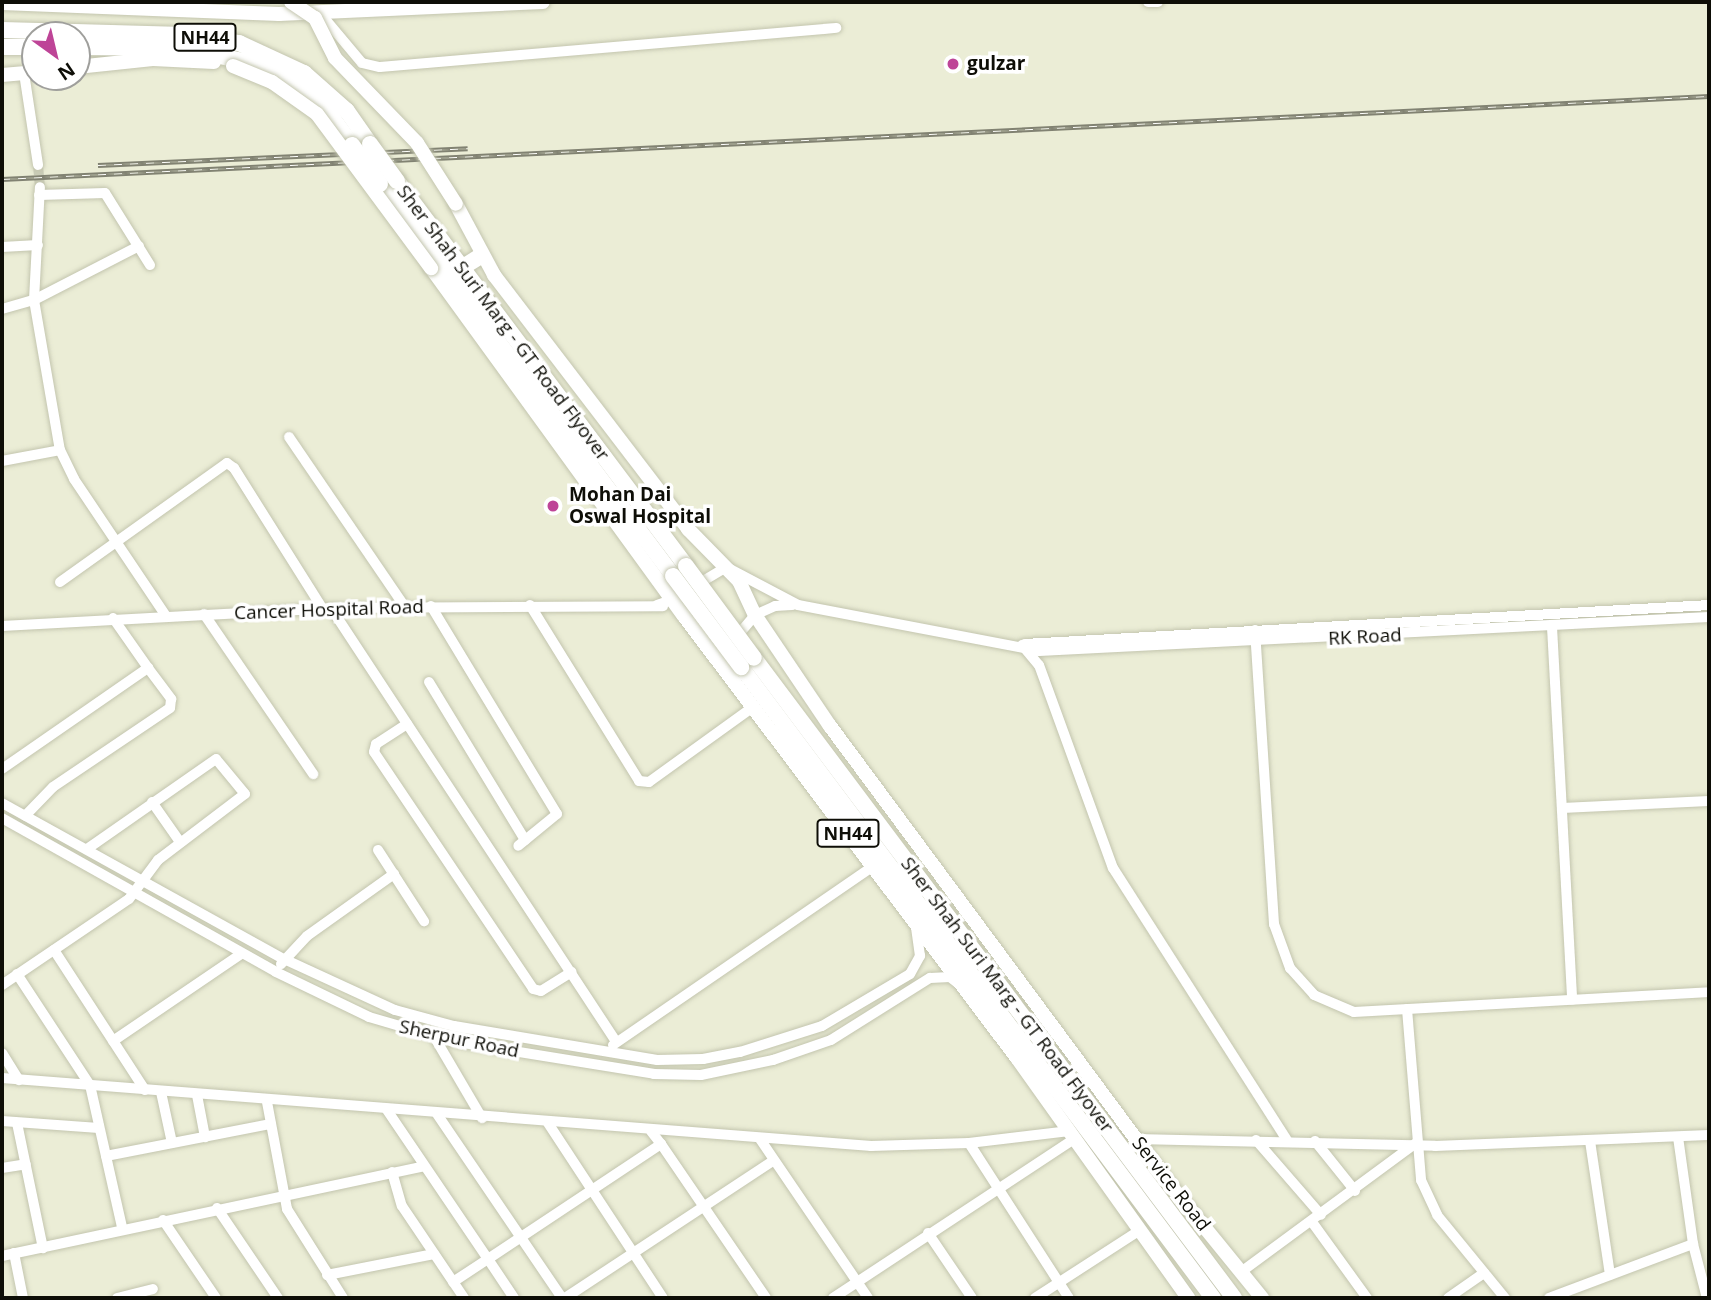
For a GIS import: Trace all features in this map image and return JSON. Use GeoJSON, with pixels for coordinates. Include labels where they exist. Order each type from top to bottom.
{"type":"FeatureCollection","features":[{"type":"Feature","properties":{"kind":"highway","name":"Sher Shah Suri Marg - GT Road Flyover"},"geometry":{"type":"LineString","coordinates":[[2,30],[184,35],[239,43],[304,73],[347,111],[463,267],[679,571],[741,666],[1213,1298]]}},
{"type":"Feature","properties":{"kind":"highway"},"geometry":{"type":"LineString","coordinates":[[2,47],[21,47]]}},
{"type":"Feature","properties":{"kind":"highway","name":"Sher Shah Suri Marg - GT Road Flyover"},"geometry":{"type":"LineString","coordinates":[[91,47],[183,48],[295,85],[331,116],[451,287],[679,571]]}},
{"type":"Feature","properties":{"kind":"highway"},"geometry":{"type":"LineString","coordinates":[[463,267],[482,255]]}},
{"type":"Feature","properties":{"kind":"highway","name":"Sher Shah Suri Marg - GT Road Flyover"},"geometry":{"type":"LineString","coordinates":[[741,666],[1234,1298]]}},
{"type":"Feature","properties":{"kind":"main road"},"geometry":{"type":"LineString","coordinates":[[290,2],[315,18],[340,64],[417,143],[482,255],[688,529],[726,567]]}},
{"type":"Feature","properties":{"kind":"main road"},"geometry":{"type":"LineString","coordinates":[[2,4],[320,13],[543,2]]}},
{"type":"Feature","properties":{"kind":"main road"},"geometry":{"type":"LineString","coordinates":[[91,67],[172,58],[229,62],[272,82],[317,114],[431,268],[451,287],[674,599]]}},
{"type":"Feature","properties":{"kind":"main road"},"geometry":{"type":"LineString","coordinates":[[2,75],[21,74]]}},
{"type":"Feature","properties":{"kind":"main road","name":"NH44"},"geometry":{"type":"LineString","coordinates":[[726,567],[778,650]]}},
{"type":"Feature","properties":{"kind":"main road","name":"NH44"},"geometry":{"type":"LineString","coordinates":[[674,599],[702,639],[741,666],[753,707],[1072,1135]]}},
{"type":"Feature","properties":{"kind":"main road"},"geometry":{"type":"LineString","coordinates":[[741,666],[733,658],[745,646],[762,643],[778,650]]}},
{"type":"Feature","properties":{"kind":"main road","name":"Service Road"},"geometry":{"type":"LineString","coordinates":[[778,650],[1136,1139],[1262,1298]]}},
{"type":"Feature","properties":{"kind":"main road"},"geometry":{"type":"LineString","coordinates":[[1072,1135],[1188,1298]]}},
{"type":"Feature","properties":{"kind":"street"},"geometry":{"type":"LineString","coordinates":[[1148,2],[1158,2]]}},
{"type":"Feature","properties":{"kind":"street"},"geometry":{"type":"LineString","coordinates":[[320,13],[362,63],[380,67],[836,28]]}},
{"type":"Feature","properties":{"kind":"street"},"geometry":{"type":"LineString","coordinates":[[32,91],[38,165]]}},
{"type":"Feature","properties":{"kind":"street"},"geometry":{"type":"LineString","coordinates":[[150,265],[105,193],[40,191],[34,300],[60,450],[65,464],[114,542],[166,616]]}},
{"type":"Feature","properties":{"kind":"street"},"geometry":{"type":"LineString","coordinates":[[2,247],[38,245]]}},
{"type":"Feature","properties":{"kind":"street"},"geometry":{"type":"LineString","coordinates":[[2,309],[34,300],[139,246]]}},
{"type":"Feature","properties":{"kind":"street"},"geometry":{"type":"LineString","coordinates":[[289,437],[405,607]]}},
{"type":"Feature","properties":{"kind":"street"},"geometry":{"type":"LineString","coordinates":[[2,461],[60,450]]}},
{"type":"Feature","properties":{"kind":"street"},"geometry":{"type":"LineString","coordinates":[[60,582],[227,463],[234,468],[615,1040]]}},
{"type":"Feature","properties":{"kind":"street"},"geometry":{"type":"LineString","coordinates":[[656,605],[674,599],[726,567],[798,605]]}},
{"type":"Feature","properties":{"kind":"street"},"geometry":{"type":"LineString","coordinates":[[530,605],[639,780],[649,782],[753,707]]}},
{"type":"Feature","properties":{"kind":"street"},"geometry":{"type":"LineString","coordinates":[[656,605],[684,616]]}},
{"type":"Feature","properties":{"kind":"street","name":"Cancer Hospital Road"},"geometry":{"type":"LineString","coordinates":[[2,626],[326,608],[656,605]]}},
{"type":"Feature","properties":{"kind":"street"},"geometry":{"type":"LineString","coordinates":[[702,639],[714,646],[728,644],[755,615],[775,606],[798,605]]}},
{"type":"Feature","properties":{"kind":"street","name":"RK Road"},"geometry":{"type":"LineString","coordinates":[[798,605],[991,643],[1022,645],[1709,605]]}},
{"type":"Feature","properties":{"kind":"street"},"geometry":{"type":"LineString","coordinates":[[429,682],[522,843],[556,814],[431,607]]}},
{"type":"Feature","properties":{"kind":"street"},"geometry":{"type":"LineString","coordinates":[[204,614],[313,774]]}},
{"type":"Feature","properties":{"kind":"street","name":"RK Road"},"geometry":{"type":"LineString","coordinates":[[1022,645],[1039,650],[1256,642],[1709,617]]}},
{"type":"Feature","properties":{"kind":"street"},"geometry":{"type":"LineString","coordinates":[[25,816],[52,787],[170,708],[171,699],[113,618]]}},
{"type":"Feature","properties":{"kind":"street"},"geometry":{"type":"LineString","coordinates":[[1552,627],[1572,999]]}},
{"type":"Feature","properties":{"kind":"street"},"geometry":{"type":"LineString","coordinates":[[1255,630],[1274,924],[1282,950],[1300,982],[1336,1008],[1353,1012],[1709,992]]}},
{"type":"Feature","properties":{"kind":"street"},"geometry":{"type":"LineString","coordinates":[[1022,645],[1039,665],[1113,868],[1287,1140]]}},
{"type":"Feature","properties":{"kind":"street"},"geometry":{"type":"LineString","coordinates":[[2,769],[148,668]]}},
{"type":"Feature","properties":{"kind":"street"},"geometry":{"type":"LineString","coordinates":[[407,724],[373,748],[382,764],[533,989],[541,991],[572,972]]}},
{"type":"Feature","properties":{"kind":"street"},"geometry":{"type":"LineString","coordinates":[[2,985],[134,892],[141,880],[180,842],[242,801],[244,790],[216,759],[87,849]]}},
{"type":"Feature","properties":{"kind":"street"},"geometry":{"type":"LineString","coordinates":[[1562,807],[1709,801]]}},
{"type":"Feature","properties":{"kind":"street","name":"Sherpur Road"},"geometry":{"type":"LineString","coordinates":[[2,803],[284,959],[395,1010],[454,1026],[610,1052],[679,1061],[740,1052],[805,1035],[862,1004],[917,965],[922,947],[914,923]]}},
{"type":"Feature","properties":{"kind":"street"},"geometry":{"type":"LineString","coordinates":[[152,803],[180,842]]}},
{"type":"Feature","properties":{"kind":"street","name":"Sherpur Road"},"geometry":{"type":"LineString","coordinates":[[2,818],[276,972],[369,1017],[451,1041],[608,1066],[686,1075],[737,1068],[803,1051],[871,1017],[930,978],[950,977],[962,987]]}},
{"type":"Feature","properties":{"kind":"street"},"geometry":{"type":"LineString","coordinates":[[378,850],[424,921]]}},
{"type":"Feature","properties":{"kind":"street"},"geometry":{"type":"LineString","coordinates":[[608,1066],[615,1040],[873,867]]}},
{"type":"Feature","properties":{"kind":"street"},"geometry":{"type":"LineString","coordinates":[[276,972],[284,959],[307,936],[394,874]]}},
{"type":"Feature","properties":{"kind":"street"},"geometry":{"type":"LineString","coordinates":[[230,947],[238,933]]}},
{"type":"Feature","properties":{"kind":"street"},"geometry":{"type":"LineString","coordinates":[[54,950],[145,1090]]}},
{"type":"Feature","properties":{"kind":"street"},"geometry":{"type":"LineString","coordinates":[[114,1041],[242,954]]}},
{"type":"Feature","properties":{"kind":"street"},"geometry":{"type":"LineString","coordinates":[[17,974],[90,1085],[122,1227]]}},
{"type":"Feature","properties":{"kind":"street"},"geometry":{"type":"LineString","coordinates":[[862,1004],[871,1017]]}},
{"type":"Feature","properties":{"kind":"street"},"geometry":{"type":"LineString","coordinates":[[1407,1009],[1421,1180],[1437,1215],[1505,1298]]}},
{"type":"Feature","properties":{"kind":"street"},"geometry":{"type":"LineString","coordinates":[[451,1041],[454,1026]]}},
{"type":"Feature","properties":{"kind":"street"},"geometry":{"type":"LineString","coordinates":[[435,1038],[481,1118]]}},
{"type":"Feature","properties":{"kind":"street"},"geometry":{"type":"LineString","coordinates":[[2,1053],[19,1080]]}},
{"type":"Feature","properties":{"kind":"street"},"geometry":{"type":"LineString","coordinates":[[2,1078],[267,1102],[871,1146],[969,1143],[1072,1135]]}},
{"type":"Feature","properties":{"kind":"street"},"geometry":{"type":"LineString","coordinates":[[161,1092],[172,1143]]}},
{"type":"Feature","properties":{"kind":"street"},"geometry":{"type":"LineString","coordinates":[[197,1095],[205,1137]]}},
{"type":"Feature","properties":{"kind":"street"},"geometry":{"type":"LineString","coordinates":[[267,1102],[284,1195],[293,1223],[343,1298]]}},
{"type":"Feature","properties":{"kind":"street"},"geometry":{"type":"LineString","coordinates":[[387,1110],[514,1298]]}},
{"type":"Feature","properties":{"kind":"street"},"geometry":{"type":"LineString","coordinates":[[437,1114],[563,1298],[774,1160]]}},
{"type":"Feature","properties":{"kind":"street"},"geometry":{"type":"LineString","coordinates":[[2,1121],[99,1128]]}},
{"type":"Feature","properties":{"kind":"street"},"geometry":{"type":"LineString","coordinates":[[17,1123],[43,1248]]}},
{"type":"Feature","properties":{"kind":"street"},"geometry":{"type":"LineString","coordinates":[[548,1123],[663,1298]]}},
{"type":"Feature","properties":{"kind":"street"},"geometry":{"type":"LineString","coordinates":[[106,1156],[271,1124]]}},
{"type":"Feature","properties":{"kind":"street"},"geometry":{"type":"LineString","coordinates":[[651,1131],[766,1298]]}},
{"type":"Feature","properties":{"kind":"street"},"geometry":{"type":"LineString","coordinates":[[833,1298],[1072,1135]]}},
{"type":"Feature","properties":{"kind":"street"},"geometry":{"type":"LineString","coordinates":[[1136,1139],[1416,1143],[1590,1141],[1709,1135]]}},
{"type":"Feature","properties":{"kind":"street"},"geometry":{"type":"LineString","coordinates":[[1678,1137],[1693,1244],[1707,1298]]}},
{"type":"Feature","properties":{"kind":"street"},"geometry":{"type":"LineString","coordinates":[[760,1139],[868,1298]]}},
{"type":"Feature","properties":{"kind":"street"},"geometry":{"type":"LineString","coordinates":[[1256,1140],[1316,1219],[1367,1298]]}},
{"type":"Feature","properties":{"kind":"street"},"geometry":{"type":"LineString","coordinates":[[1315,1141],[1355,1191]]}},
{"type":"Feature","properties":{"kind":"street"},"geometry":{"type":"LineString","coordinates":[[1590,1141],[1609,1275]]}},
{"type":"Feature","properties":{"kind":"street"},"geometry":{"type":"LineString","coordinates":[[969,1143],[1069,1298]]}},
{"type":"Feature","properties":{"kind":"street"},"geometry":{"type":"LineString","coordinates":[[1241,1272],[1355,1191],[1416,1143]]}},
{"type":"Feature","properties":{"kind":"street"},"geometry":{"type":"LineString","coordinates":[[453,1282],[661,1144]]}},
{"type":"Feature","properties":{"kind":"street"},"geometry":{"type":"LineString","coordinates":[[2,1168],[26,1164]]}},
{"type":"Feature","properties":{"kind":"street"},"geometry":{"type":"LineString","coordinates":[[2,1256],[122,1227],[424,1166]]}},
{"type":"Feature","properties":{"kind":"street"},"geometry":{"type":"LineString","coordinates":[[392,1172],[402,1206],[464,1298]]}},
{"type":"Feature","properties":{"kind":"street"},"geometry":{"type":"LineString","coordinates":[[217,1208],[278,1298]]}},
{"type":"Feature","properties":{"kind":"street"},"geometry":{"type":"LineString","coordinates":[[163,1220],[216,1298]]}},
{"type":"Feature","properties":{"kind":"street"},"geometry":{"type":"LineString","coordinates":[[1035,1298],[1140,1230]]}},
{"type":"Feature","properties":{"kind":"street"},"geometry":{"type":"LineString","coordinates":[[928,1233],[972,1298]]}},
{"type":"Feature","properties":{"kind":"street"},"geometry":{"type":"LineString","coordinates":[[1549,1298],[1693,1244]]}},
{"type":"Feature","properties":{"kind":"street"},"geometry":{"type":"LineString","coordinates":[[14,1253],[23,1298]]}},
{"type":"Feature","properties":{"kind":"street"},"geometry":{"type":"LineString","coordinates":[[327,1275],[434,1254]]}},
{"type":"Feature","properties":{"kind":"street"},"geometry":{"type":"LineString","coordinates":[[1448,1298],[1484,1272]]}},
{"type":"Feature","properties":{"kind":"street"},"geometry":{"type":"LineString","coordinates":[[117,1298],[153,1289]]}},
{"type":"Feature","properties":{"kind":"tunnel"},"geometry":{"type":"LineString","coordinates":[[38,165],[40,187]]}},
{"type":"Feature","properties":{"kind":"railway"},"geometry":{"type":"LineString","coordinates":[[2,179],[1709,96]]}},
{"type":"Feature","properties":{"kind":"railway"},"geometry":{"type":"LineString","coordinates":[[98,165],[468,148]]}},
{"type":"Feature","properties":{"kind":"place","name":"gulzar"},"geometry":{"type":"Point","coordinates":[953,64]}},
{"type":"Feature","properties":{"kind":"place","name":"Mohan Dai Oswal Hospital"},"geometry":{"type":"Point","coordinates":[553,506]}}]}
